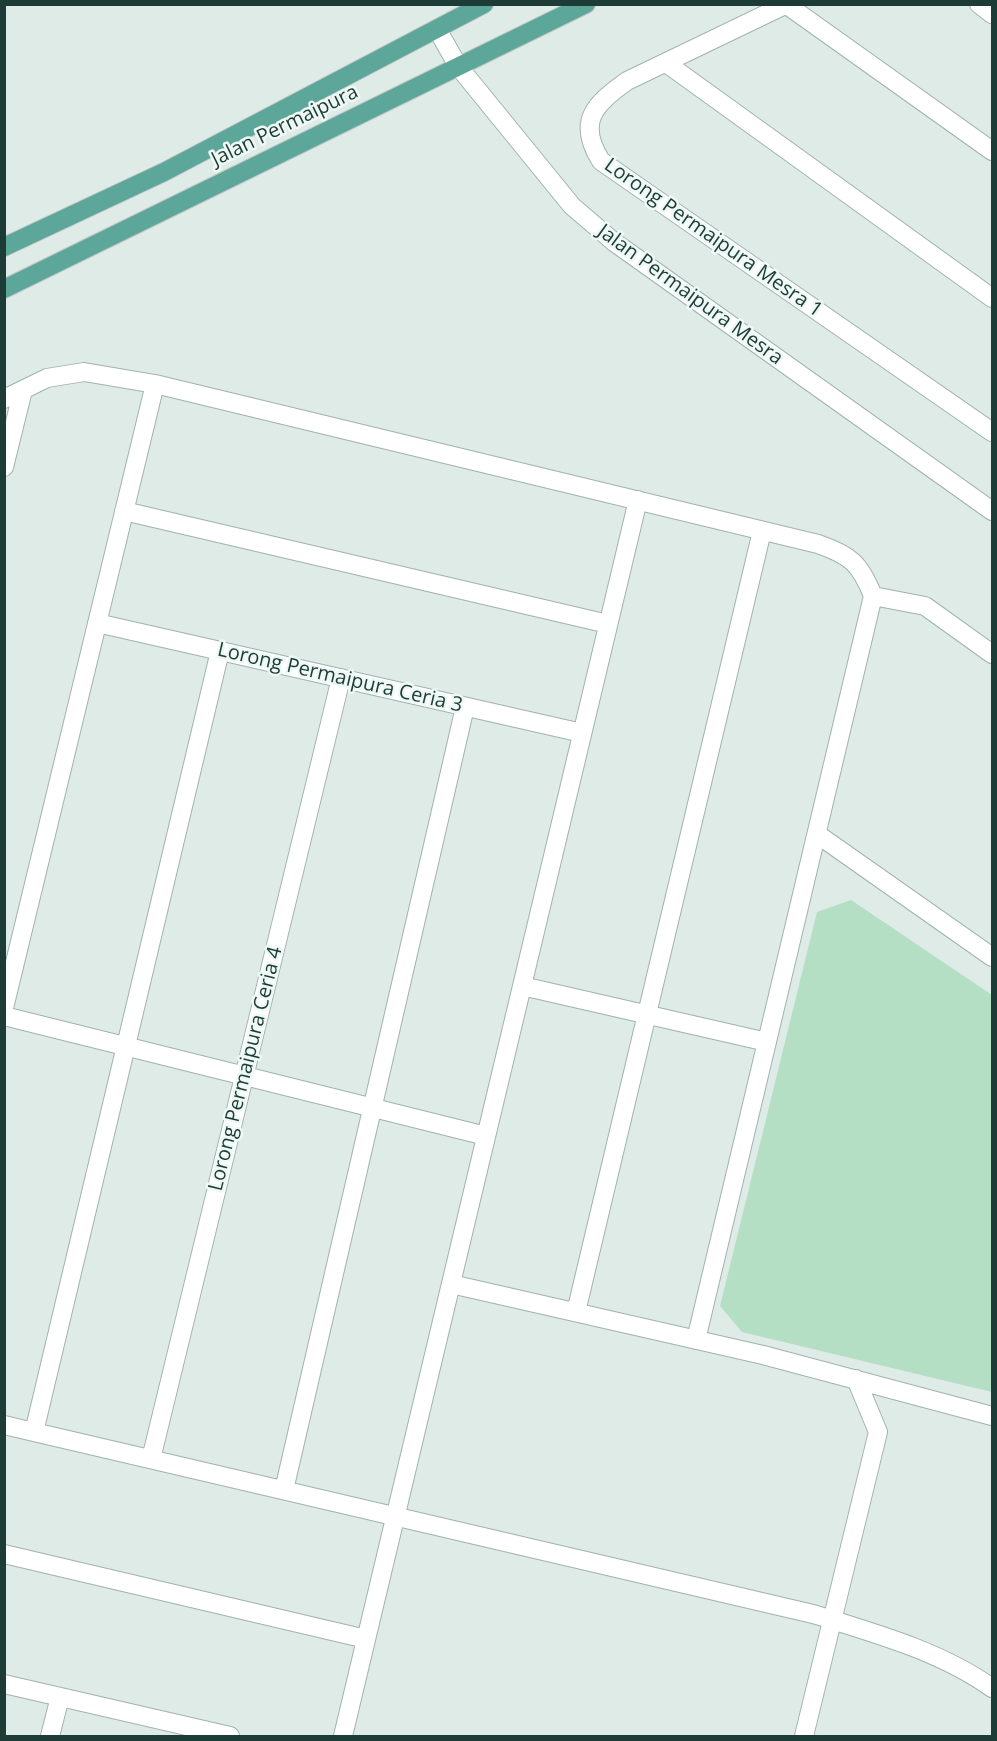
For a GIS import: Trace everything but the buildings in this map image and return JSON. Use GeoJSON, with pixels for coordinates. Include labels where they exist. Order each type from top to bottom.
{"type":"FeatureCollection","features":[{"type":"Feature","properties":{"kind":"main road","name":"Jalan Permaipura"},"geometry":{"type":"LineString","coordinates":[[4,247],[164,172],[484,4]]}},
{"type":"Feature","properties":{"kind":"main road","name":"Jalan Permaipura"},"geometry":{"type":"LineString","coordinates":[[4,289],[586,4]]}},
{"type":"Feature","properties":{"kind":"street"},"geometry":{"type":"LineString","coordinates":[[979,4],[993,14]]}},
{"type":"Feature","properties":{"kind":"street"},"geometry":{"type":"LineString","coordinates":[[787,5],[993,151]]}},
{"type":"Feature","properties":{"kind":"street","name":"Lorong Permaipura Mesra 1"},"geometry":{"type":"LineString","coordinates":[[787,5],[627,81],[596,106],[591,116],[588,134],[601,161],[990,425]]}},
{"type":"Feature","properties":{"kind":"street","name":"Jalan Permaipura Mesra"},"geometry":{"type":"LineString","coordinates":[[437,29],[458,66],[572,206],[614,242],[993,511]]}},
{"type":"Feature","properties":{"kind":"street"},"geometry":{"type":"LineString","coordinates":[[666,63],[993,298]]}},
{"type":"Feature","properties":{"kind":"street"},"geometry":{"type":"LineString","coordinates":[[4,399],[47,378],[84,372],[155,384],[638,500],[845,553],[866,578],[873,596],[696,1340]]}},
{"type":"Feature","properties":{"kind":"street"},"geometry":{"type":"LineString","coordinates":[[5,1007],[155,384]]}},
{"type":"Feature","properties":{"kind":"street"},"geometry":{"type":"LineString","coordinates":[[4,467],[23,390]]}},
{"type":"Feature","properties":{"kind":"street"},"geometry":{"type":"LineString","coordinates":[[343,1737],[638,500]]}},
{"type":"Feature","properties":{"kind":"street"},"geometry":{"type":"LineString","coordinates":[[124,511],[608,624]]}},
{"type":"Feature","properties":{"kind":"street"},"geometry":{"type":"LineString","coordinates":[[576,1312],[762,531]]}},
{"type":"Feature","properties":{"kind":"street"},"geometry":{"type":"LineString","coordinates":[[873,596],[925,606],[993,654]]}},
{"type":"Feature","properties":{"kind":"street","name":"Lorong Permaipura Ceria 3"},"geometry":{"type":"LineString","coordinates":[[97,623],[582,733]]}},
{"type":"Feature","properties":{"kind":"street"},"geometry":{"type":"LineString","coordinates":[[34,1432],[220,651]]}},
{"type":"Feature","properties":{"kind":"street","name":"Lorong Permaipura Ceria 4"},"geometry":{"type":"LineString","coordinates":[[151,1459],[341,678]]}},
{"type":"Feature","properties":{"kind":"street"},"geometry":{"type":"LineString","coordinates":[[284,1490],[465,707]]}},
{"type":"Feature","properties":{"kind":"street"},"geometry":{"type":"LineString","coordinates":[[817,834],[993,957]]}},
{"type":"Feature","properties":{"kind":"street"},"geometry":{"type":"LineString","coordinates":[[522,986],[767,1042]]}},
{"type":"Feature","properties":{"kind":"street"},"geometry":{"type":"LineString","coordinates":[[4,1016],[486,1136]]}},
{"type":"Feature","properties":{"kind":"street"},"geometry":{"type":"LineString","coordinates":[[451,1284],[696,1340],[856,1379],[993,1416]]}},
{"type":"Feature","properties":{"kind":"street"},"geometry":{"type":"LineString","coordinates":[[804,1737],[878,1432],[856,1379]]}},
{"type":"Feature","properties":{"kind":"street"},"geometry":{"type":"LineString","coordinates":[[4,1425],[832,1620],[905,1644],[975,1676],[993,1688]]}},
{"type":"Feature","properties":{"kind":"street"},"geometry":{"type":"LineString","coordinates":[[4,1554],[366,1640]]}},
{"type":"Feature","properties":{"kind":"street"},"geometry":{"type":"LineString","coordinates":[[4,1684],[230,1737]]}},
{"type":"Feature","properties":{"kind":"street"},"geometry":{"type":"LineString","coordinates":[[50,1737],[60,1697]]}},
{"type":"Feature","properties":{"kind":"green space"},"geometry":{"type":"Polygon","coordinates":[[[851,900],[992,995],[992,1392],[742,1332],[720,1306],[817,912],[851,900]]]}}]}
